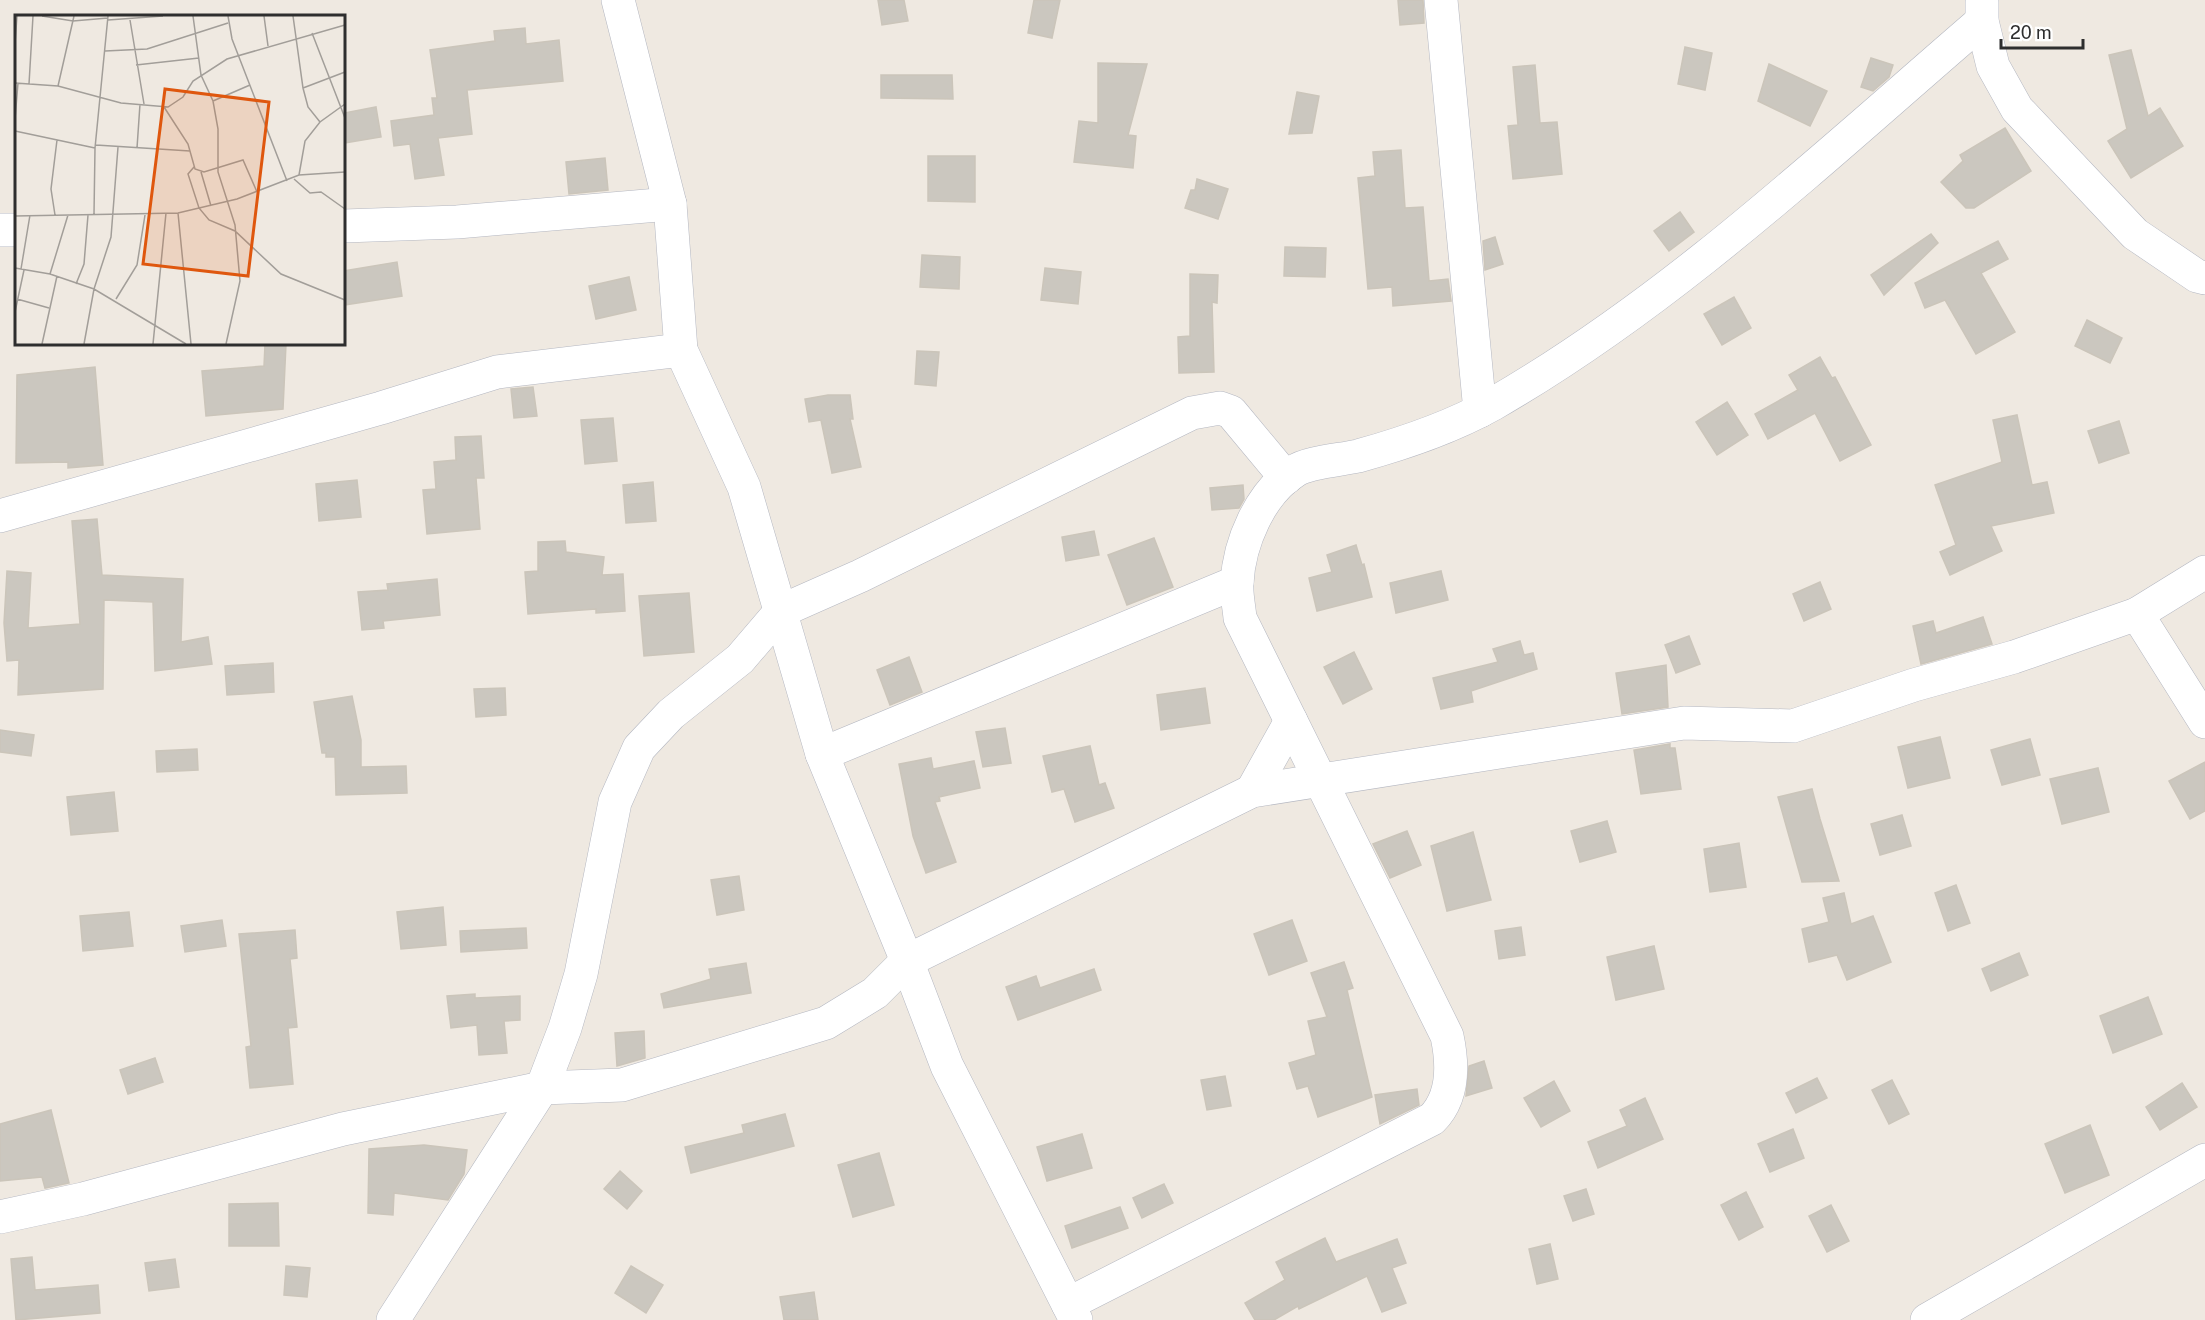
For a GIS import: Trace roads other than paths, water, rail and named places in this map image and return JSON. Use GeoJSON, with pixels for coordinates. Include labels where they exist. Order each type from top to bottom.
{"type":"FeatureCollection","features":[{"type":"Feature","properties":{"kind":"street"},"geometry":{"type":"LineString","coordinates":[[618,0],[670,204],[681,350],[744,487],[822,754],[908,961],[947,1066],[1072,1312],[1289,1190],[1432,1119],[1441,1110],[1450,1084],[1452,1062],[1447,1036],[1240,618],[1237,582],[1248,534],[1264,498],[1296,470],[1356,457],[1424,437],[1480,411],[1556,367],[1703,261],[1982,11]]}},
{"type":"Feature","properties":{"kind":"street"},"geometry":{"type":"LineString","coordinates":[[1441,0],[1480,411]]}},
{"type":"Feature","properties":{"kind":"street"},"geometry":{"type":"LineString","coordinates":[[1982,11],[1993,66],[2017,109],[2135,234],[2197,276],[2205,278]]}},
{"type":"Feature","properties":{"kind":"street"},"geometry":{"type":"LineString","coordinates":[[345,226],[457,222],[670,204]]}},
{"type":"Feature","properties":{"kind":"street"},"geometry":{"type":"LineString","coordinates":[[0,516],[358,415],[497,372],[681,350]]}},
{"type":"Feature","properties":{"kind":"street"},"geometry":{"type":"LineString","coordinates":[[393,1320],[542,1088],[565,1028],[581,974],[615,802],[639,748],[671,714],[740,659],[781,611],[860,576],[1192,412],[1220,408],[1231,412],[1286,478]]}},
{"type":"Feature","properties":{"kind":"street"},"geometry":{"type":"LineString","coordinates":[[0,1217],[84,1199],[343,1129],[542,1088],[622,1085],[826,1023],[875,993],[908,961],[1252,791],[1684,723],[1793,726],[1914,685],[2014,657],[2137,614],[2205,572]]}},
{"type":"Feature","properties":{"kind":"street"},"geometry":{"type":"LineString","coordinates":[[822,754],[1237,582]]}},
{"type":"Feature","properties":{"kind":"street"},"geometry":{"type":"LineString","coordinates":[[2137,614],[2205,722]]}},
{"type":"Feature","properties":{"kind":"street"},"geometry":{"type":"LineString","coordinates":[[1252,791],[1292,721]]}},
{"type":"Feature","properties":{"kind":"street"},"geometry":{"type":"LineString","coordinates":[[1927,1320],[2205,1160]]}}]}
